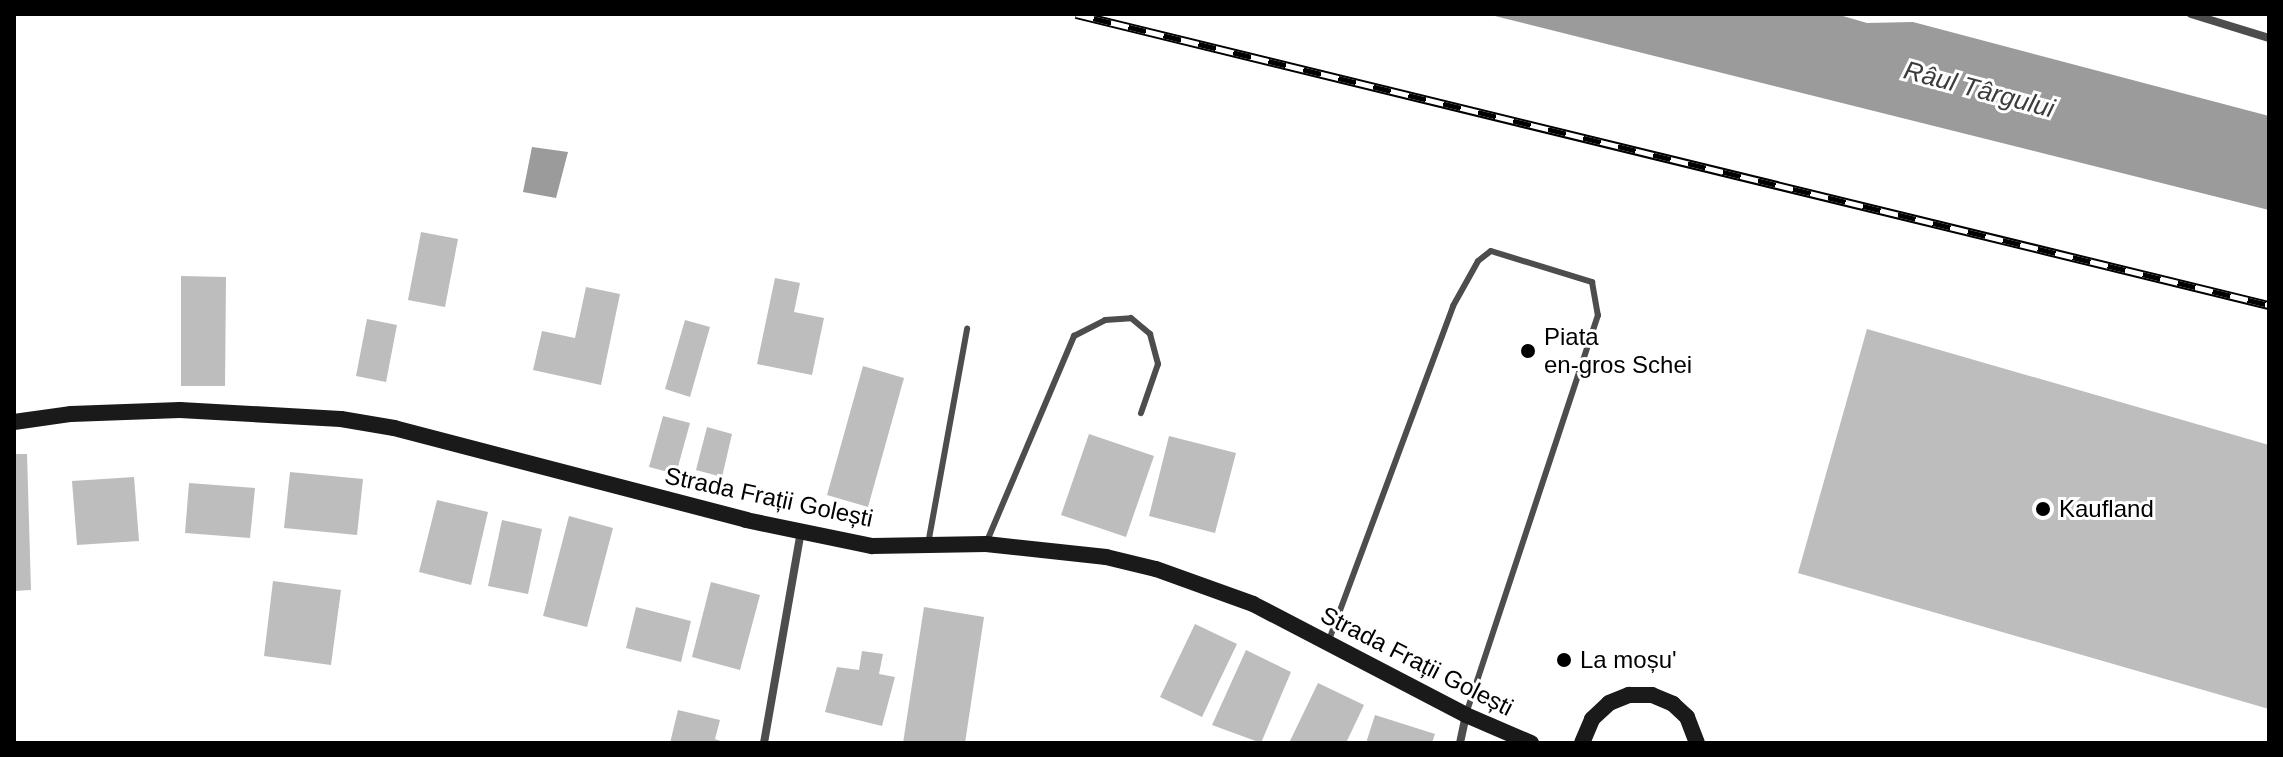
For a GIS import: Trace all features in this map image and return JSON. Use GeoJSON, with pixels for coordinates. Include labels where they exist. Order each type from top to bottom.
{"type":"FeatureCollection","features":[{"type":"Feature","properties":{"kind":"main road","name":"Strada Frații Golești"},"geometry":{"type":"LineString","coordinates":[[14,422],[71,414],[180,410],[341,419],[801,532],[872,546],[986,544],[1060,550],[1156,569],[1253,604],[1466,715],[1531,743]]}},
{"type":"Feature","properties":{"kind":"main road"},"geometry":{"type":"LineString","coordinates":[[1582,743],[1592,719],[1609,703],[1629,695],[1652,695],[1673,704],[1687,717],[1697,743]]}},
{"type":"Feature","properties":{"kind":"street"},"geometry":{"type":"LineString","coordinates":[[2191,14],[2269,38]]}},
{"type":"Feature","properties":{"kind":"street"},"geometry":{"type":"LineString","coordinates":[[764,743],[801,532]]}},
{"type":"Feature","properties":{"kind":"street"},"geometry":{"type":"LineString","coordinates":[[1460,743],[1466,715]]}},
{"type":"Feature","properties":{"kind":"lane"},"geometry":{"type":"LineString","coordinates":[[1327,643],[1453,306],[1478,261],[1491,251],[1592,282],[1598,315],[1466,715]]}},
{"type":"Feature","properties":{"kind":"lane"},"geometry":{"type":"LineString","coordinates":[[986,544],[1074,336],[1105,320],[1131,318],[1150,334],[1158,364],[1141,413]]}},
{"type":"Feature","properties":{"kind":"lane"},"geometry":{"type":"LineString","coordinates":[[928,544],[967,329]]}},
{"type":"Feature","properties":{"kind":"water","name":"Râul Târgului"},"geometry":{"type":"Polygon","coordinates":[[[1487,14],[1836,14],[1867,23],[1913,22],[2269,116],[2269,210],[1487,14]]]}},
{"type":"Feature","properties":{"kind":"water"},"geometry":{"type":"Polygon","coordinates":[[[532,147],[568,152],[556,198],[523,192],[532,147]]]}},
{"type":"Feature","properties":{"kind":"building"},"geometry":{"type":"Polygon","coordinates":[[[421,232],[458,239],[445,307],[408,300],[421,232]]]}},
{"type":"Feature","properties":{"kind":"building"},"geometry":{"type":"Polygon","coordinates":[[[181,276],[226,277],[225,386],[181,386],[181,276]]]}},
{"type":"Feature","properties":{"kind":"building"},"geometry":{"type":"Polygon","coordinates":[[[775,278],[800,283],[794,312],[824,318],[812,375],[757,364],[775,278]]]}},
{"type":"Feature","properties":{"kind":"building"},"geometry":{"type":"Polygon","coordinates":[[[586,287],[620,294],[601,385],[533,370],[542,331],[575,338],[586,287]]]}},
{"type":"Feature","properties":{"kind":"building"},"geometry":{"type":"Polygon","coordinates":[[[367,319],[397,325],[386,382],[356,376],[367,319]]]}},
{"type":"Feature","properties":{"kind":"building"},"geometry":{"type":"Polygon","coordinates":[[[685,320],[710,327],[690,397],[665,389],[685,320]]]}},
{"type":"Feature","properties":{"kind":"building","name":"Kaufland"},"geometry":{"type":"Polygon","coordinates":[[[1867,329],[2269,445],[2269,709],[1798,573],[1867,329]]]}},
{"type":"Feature","properties":{"kind":"building"},"geometry":{"type":"Polygon","coordinates":[[[863,366],[904,378],[868,507],[827,495],[863,366]]]}},
{"type":"Feature","properties":{"kind":"building"},"geometry":{"type":"Polygon","coordinates":[[[663,416],[690,423],[676,474],[649,467],[663,416]]]}},
{"type":"Feature","properties":{"kind":"building"},"geometry":{"type":"Polygon","coordinates":[[[707,427],[732,434],[722,477],[696,470],[707,427]]]}},
{"type":"Feature","properties":{"kind":"building"},"geometry":{"type":"Polygon","coordinates":[[[1089,434],[1154,456],[1126,537],[1061,515],[1089,434]]]}},
{"type":"Feature","properties":{"kind":"building"},"geometry":{"type":"Polygon","coordinates":[[[1169,436],[1236,453],[1215,533],[1149,516],[1169,436]]]}},
{"type":"Feature","properties":{"kind":"building"},"geometry":{"type":"Polygon","coordinates":[[[14,454],[27,454],[31,590],[14,591],[14,454]]]}},
{"type":"Feature","properties":{"kind":"building"},"geometry":{"type":"Polygon","coordinates":[[[290,472],[363,479],[357,535],[284,528],[290,472]]]}},
{"type":"Feature","properties":{"kind":"building"},"geometry":{"type":"Polygon","coordinates":[[[134,477],[139,541],[77,545],[72,481],[134,477]]]}},
{"type":"Feature","properties":{"kind":"building"},"geometry":{"type":"Polygon","coordinates":[[[189,483],[255,488],[250,538],[185,533],[189,483]]]}},
{"type":"Feature","properties":{"kind":"building"},"geometry":{"type":"Polygon","coordinates":[[[437,500],[488,512],[471,585],[419,572],[437,500]]]}},
{"type":"Feature","properties":{"kind":"building"},"geometry":{"type":"Polygon","coordinates":[[[569,516],[613,528],[587,627],[543,616],[569,516]]]}},
{"type":"Feature","properties":{"kind":"building"},"geometry":{"type":"Polygon","coordinates":[[[502,520],[542,529],[528,594],[488,586],[502,520]]]}},
{"type":"Feature","properties":{"kind":"building"},"geometry":{"type":"Polygon","coordinates":[[[273,581],[341,590],[331,665],[264,656],[273,581]]]}},
{"type":"Feature","properties":{"kind":"building"},"geometry":{"type":"Polygon","coordinates":[[[711,582],[760,595],[740,670],[692,657],[711,582]]]}},
{"type":"Feature","properties":{"kind":"building"},"geometry":{"type":"Polygon","coordinates":[[[636,607],[691,621],[681,662],[626,648],[636,607]]]}},
{"type":"Feature","properties":{"kind":"building"},"geometry":{"type":"Polygon","coordinates":[[[924,607],[984,617],[965,743],[903,743],[924,607]]]}},
{"type":"Feature","properties":{"kind":"building"},"geometry":{"type":"Polygon","coordinates":[[[1195,624],[1237,644],[1202,717],[1160,697],[1195,624]]]}},
{"type":"Feature","properties":{"kind":"building"},"geometry":{"type":"Polygon","coordinates":[[[1246,650],[1291,672],[1261,743],[1212,725],[1246,650]]]}},
{"type":"Feature","properties":{"kind":"building"},"geometry":{"type":"Polygon","coordinates":[[[862,651],[883,654],[879,674],[895,677],[882,726],[825,712],[837,667],[859,670],[862,651]]]}},
{"type":"Feature","properties":{"kind":"building"},"geometry":{"type":"Polygon","coordinates":[[[1318,683],[1364,705],[1346,743],[1289,743],[1318,683]]]}},
{"type":"Feature","properties":{"kind":"building"},"geometry":{"type":"Polygon","coordinates":[[[678,710],[720,720],[715,739],[726,743],[670,743],[678,710]]]}},
{"type":"Feature","properties":{"kind":"building"},"geometry":{"type":"Polygon","coordinates":[[[1375,715],[1435,734],[1432,743],[1366,743],[1375,715]]]}},
{"type":"Feature","properties":{"kind":"railway"},"geometry":{"type":"LineString","coordinates":[[1076,14],[2269,305]]}},
{"type":"Feature","properties":{"kind":"place","name":"Piata en-gros Schei"},"geometry":{"type":"Point","coordinates":[1528,351]}},
{"type":"Feature","properties":{"kind":"place","name":"Kaufland"},"geometry":{"type":"Point","coordinates":[2043,509]}},
{"type":"Feature","properties":{"kind":"place","name":"La moșu'"},"geometry":{"type":"Point","coordinates":[1564,660]}}]}
